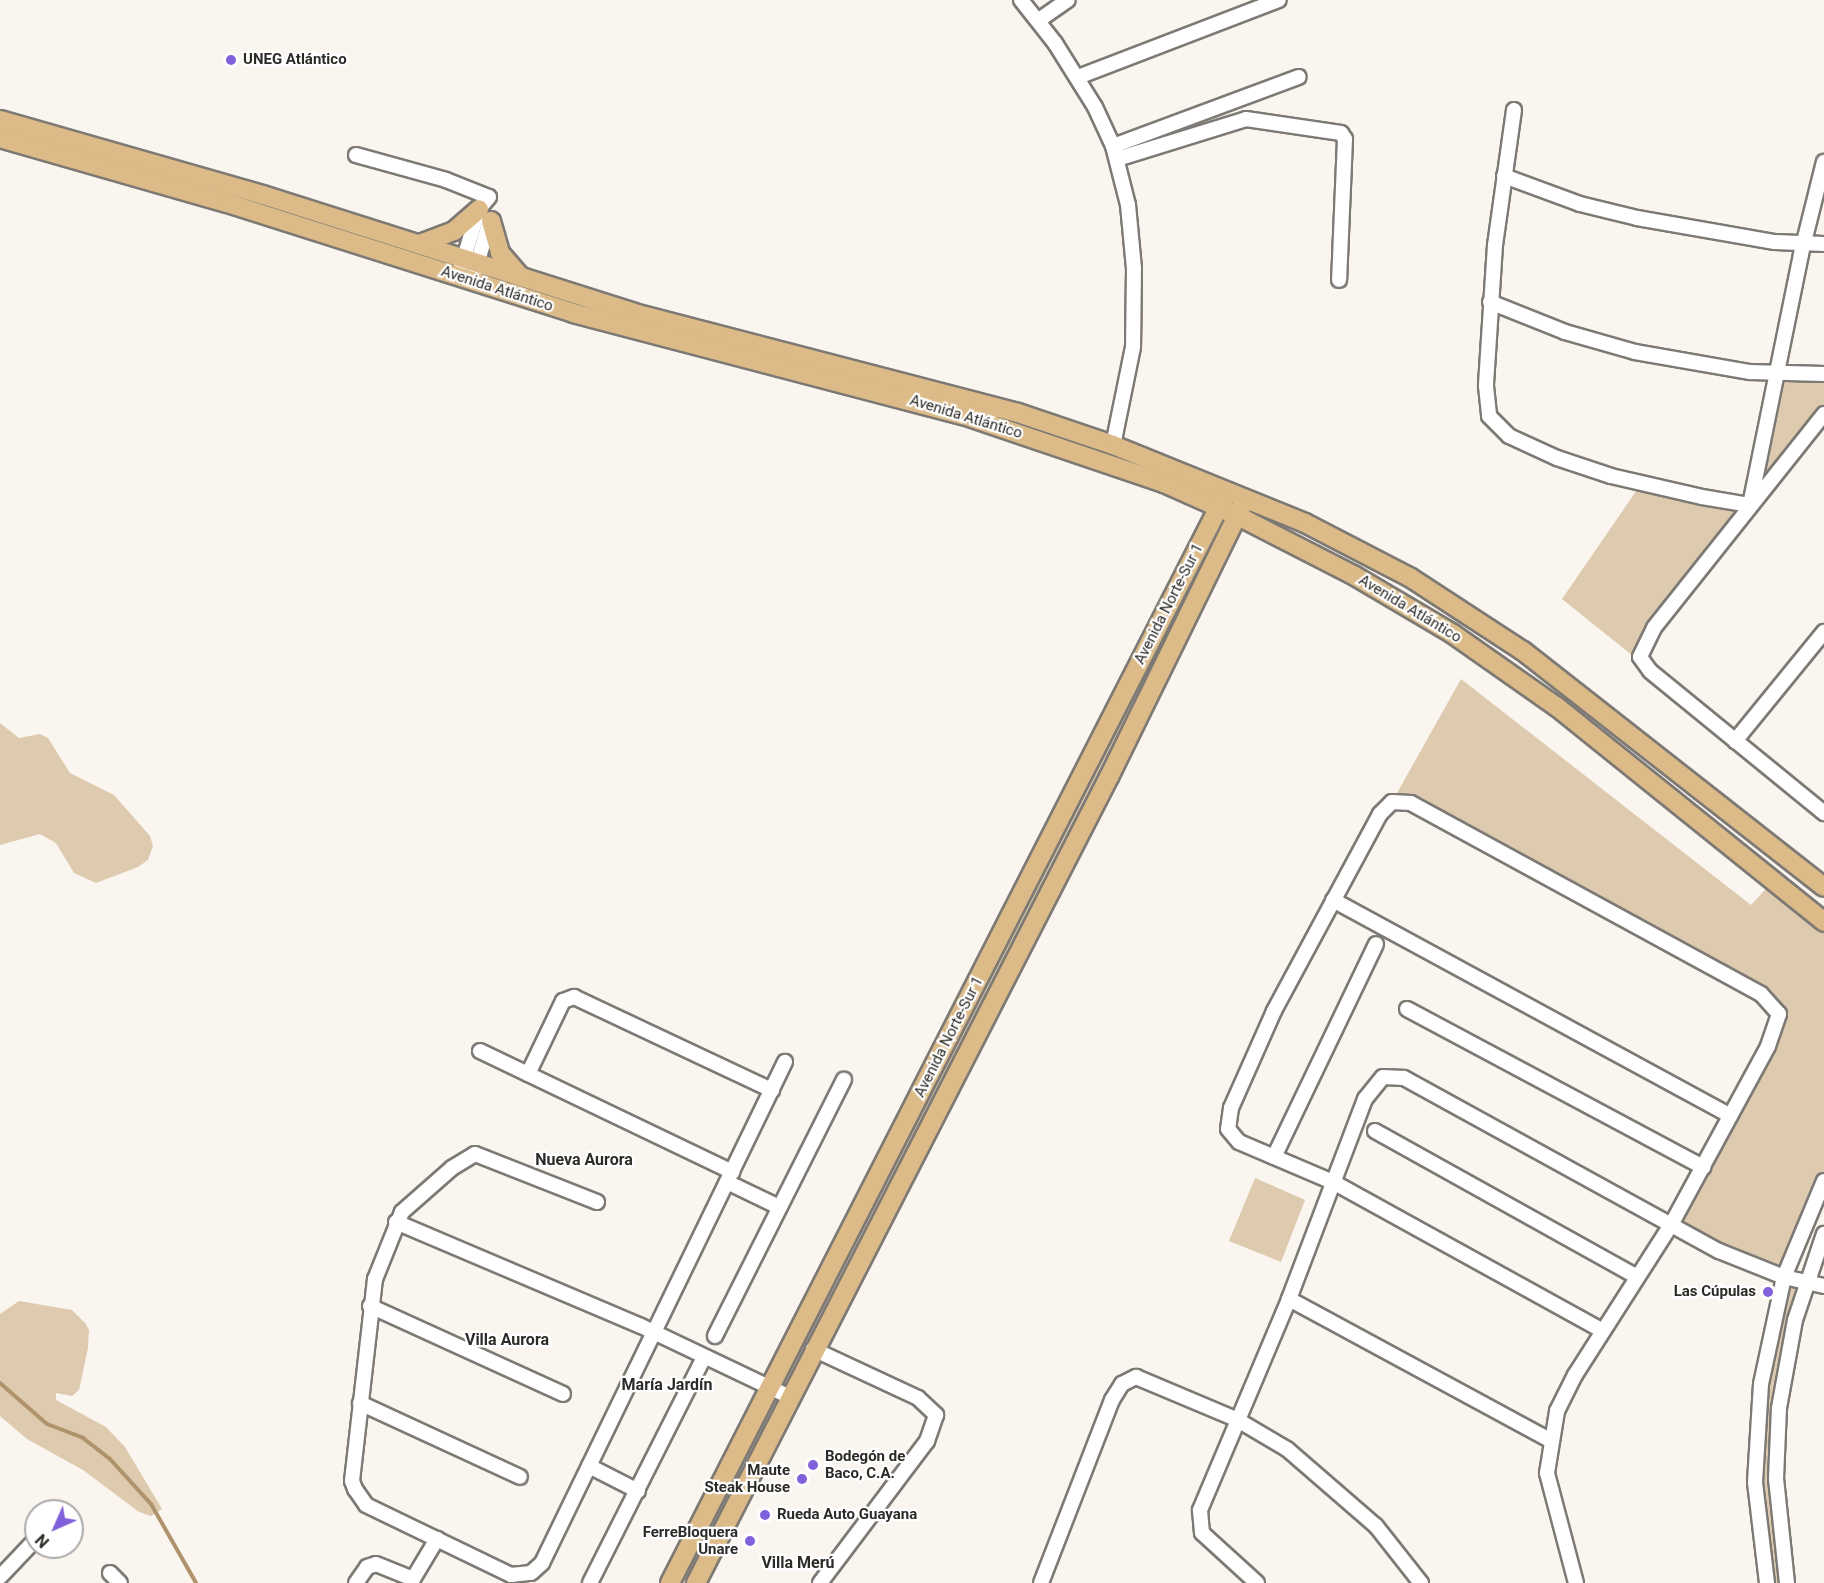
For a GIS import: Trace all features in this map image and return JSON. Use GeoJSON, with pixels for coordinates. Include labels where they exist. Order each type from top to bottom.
{"type":"FeatureCollection","features":[{"type":"Feature","properties":{"kind":"main road","name":"Avenida Atlántico"},"geometry":{"type":"LineString","coordinates":[[0,120],[420,244],[468,271],[522,278],[634,313],[945,392],[1113,445],[1223,500],[1238,516],[1390,596],[1491,660],[1557,708],[1824,922]]}},
{"type":"Feature","properties":{"kind":"main road","name":"Avenida Atlántico"},"geometry":{"type":"LineString","coordinates":[[0,138],[468,271],[671,341],[963,415],[1223,500],[1245,499],[1359,549],[1470,615],[1568,684],[1824,887]]}},
{"type":"Feature","properties":{"kind":"main road"},"geometry":{"type":"LineString","coordinates":[[420,244],[454,231],[485,211],[500,254],[522,278]]}},
{"type":"Feature","properties":{"kind":"main road","name":"Avenida Norte-Sur 1"},"geometry":{"type":"LineString","coordinates":[[696,1583],[813,1349],[1109,777],[1245,499]]}},
{"type":"Feature","properties":{"kind":"main road","name":"Avenida Norte-Sur 1"},"geometry":{"type":"LineString","coordinates":[[670,1583],[1223,500]]}},
{"type":"Feature","properties":{"kind":"street"},"geometry":{"type":"LineString","coordinates":[[1021,0],[1039,20],[1078,77],[1115,153],[1132,239],[1135,310],[1133,348],[1113,445]]}},
{"type":"Feature","properties":{"kind":"street"},"geometry":{"type":"LineString","coordinates":[[1039,20],[1068,0]]}},
{"type":"Feature","properties":{"kind":"street"},"geometry":{"type":"LineString","coordinates":[[1078,77],[1279,0]]}},
{"type":"Feature","properties":{"kind":"street"},"geometry":{"type":"LineString","coordinates":[[1115,153],[1299,77]]}},
{"type":"Feature","properties":{"kind":"street"},"geometry":{"type":"LineString","coordinates":[[1514,110],[1504,176],[1491,302],[1487,409],[1500,429],[1527,445],[1594,471],[1654,488],[1750,505]]}},
{"type":"Feature","properties":{"kind":"street"},"geometry":{"type":"LineString","coordinates":[[1115,153],[1246,119],[1341,133],[1345,139],[1339,279]]}},
{"type":"Feature","properties":{"kind":"street"},"geometry":{"type":"LineString","coordinates":[[356,155],[446,180],[489,197],[468,271]]}},
{"type":"Feature","properties":{"kind":"street"},"geometry":{"type":"LineString","coordinates":[[1750,505],[1780,372],[1803,244],[1824,162]]}},
{"type":"Feature","properties":{"kind":"street"},"geometry":{"type":"LineString","coordinates":[[1504,176],[1572,202],[1637,218],[1803,244],[1824,244]]}},
{"type":"Feature","properties":{"kind":"street"},"geometry":{"type":"LineString","coordinates":[[1491,302],[1565,332],[1626,350],[1715,367],[1824,374]]}},
{"type":"Feature","properties":{"kind":"street"},"geometry":{"type":"LineString","coordinates":[[1824,414],[1653,628],[1641,650],[1643,664],[1650,671],[1824,813]]}},
{"type":"Feature","properties":{"kind":"street"},"geometry":{"type":"LineString","coordinates":[[1735,741],[1821,640]]}},
{"type":"Feature","properties":{"kind":"street"},"geometry":{"type":"LineString","coordinates":[[1576,1583],[1549,1489],[1550,1440],[1566,1391],[1671,1226],[1775,1033],[1779,1014],[1770,1000],[1429,813],[1402,801],[1385,806],[1274,1011],[1227,1120],[1228,1129],[1239,1142],[1333,1182],[1603,1330]]}},
{"type":"Feature","properties":{"kind":"street"},"geometry":{"type":"LineString","coordinates":[[1333,900],[1730,1116]]}},
{"type":"Feature","properties":{"kind":"street"},"geometry":{"type":"LineString","coordinates":[[1274,1157],[1376,944]]}},
{"type":"Feature","properties":{"kind":"street"},"geometry":{"type":"LineString","coordinates":[[528,1074],[563,1001],[574,997],[772,1090]]}},
{"type":"Feature","properties":{"kind":"street"},"geometry":{"type":"LineString","coordinates":[[1407,1009],[1702,1167]]}},
{"type":"Feature","properties":{"kind":"street"},"geometry":{"type":"LineString","coordinates":[[480,1051],[730,1177],[780,1207]]}},
{"type":"Feature","properties":{"kind":"street"},"geometry":{"type":"LineString","coordinates":[[597,1202],[474,1154],[422,1192],[396,1222],[380,1263],[370,1306],[352,1481],[360,1499],[511,1575],[531,1573],[542,1563],[785,1062]]}},
{"type":"Feature","properties":{"kind":"street"},"geometry":{"type":"LineString","coordinates":[[1257,1583],[1209,1542],[1198,1521],[1236,1419],[1288,1299],[1370,1089],[1383,1077],[1396,1075],[1719,1251],[1784,1277],[1824,1286]]}},
{"type":"Feature","properties":{"kind":"street"},"geometry":{"type":"LineString","coordinates":[[715,1336],[844,1080]]}},
{"type":"Feature","properties":{"kind":"street"},"geometry":{"type":"LineString","coordinates":[[1375,1131],[1637,1277]]}},
{"type":"Feature","properties":{"kind":"street"},"geometry":{"type":"LineString","coordinates":[[1767,1583],[1756,1509],[1755,1435],[1766,1354],[1784,1277],[1824,1181]]}},
{"type":"Feature","properties":{"kind":"street"},"geometry":{"type":"LineString","coordinates":[[396,1222],[654,1332],[790,1397]]}},
{"type":"Feature","properties":{"kind":"street"},"geometry":{"type":"LineString","coordinates":[[1787,1583],[1778,1512],[1778,1431],[1788,1353],[1805,1282],[1824,1234]]}},
{"type":"Feature","properties":{"kind":"street"},"geometry":{"type":"LineString","coordinates":[[1288,1299],[1550,1440]]}},
{"type":"Feature","properties":{"kind":"street"},"geometry":{"type":"LineString","coordinates":[[370,1306],[563,1394]]}},
{"type":"Feature","properties":{"kind":"street"},"geometry":{"type":"LineString","coordinates":[[813,1349],[918,1398],[936,1415],[927,1441],[820,1583]]}},
{"type":"Feature","properties":{"kind":"street"},"geometry":{"type":"LineString","coordinates":[[590,1583],[704,1357]]}},
{"type":"Feature","properties":{"kind":"street"},"geometry":{"type":"LineString","coordinates":[[1041,1583],[1112,1400],[1122,1384],[1136,1377],[1236,1419],[1287,1449],[1328,1480],[1376,1526],[1421,1583]]}},
{"type":"Feature","properties":{"kind":"street"},"geometry":{"type":"LineString","coordinates":[[360,1403],[520,1478]]}},
{"type":"Feature","properties":{"kind":"street"},"geometry":{"type":"LineString","coordinates":[[589,1466],[638,1491]]}},
{"type":"Feature","properties":{"kind":"street"},"geometry":{"type":"LineString","coordinates":[[356,1583],[366,1567],[376,1564],[413,1580],[437,1539]]}},
{"type":"Feature","properties":{"kind":"street"},"geometry":{"type":"LineString","coordinates":[[0,1576],[24,1551]]}},
{"type":"Feature","properties":{"kind":"shaded area"},"geometry":{"type":"Polygon","coordinates":[[[1780,372],[1824,374],[1824,414],[1677,599],[1643,664],[1562,599],[1641,484],[1750,505],[1780,372]]]}},
{"type":"Feature","properties":{"kind":"shaded area"},"geometry":{"type":"Polygon","coordinates":[[[1218,508],[1238,516],[696,1583],[670,1583],[1218,508]]]}},
{"type":"Feature","properties":{"kind":"shaded area"},"geometry":{"type":"Polygon","coordinates":[[[1461,679],[1751,905],[1773,881],[1824,922],[1824,1181],[1784,1277],[1671,1225],[1768,1046],[1776,1007],[1419,808],[1392,802],[1461,679]]]}},
{"type":"Feature","properties":{"kind":"shaded area"},"geometry":{"type":"Polygon","coordinates":[[[0,723],[19,738],[40,734],[48,738],[70,773],[114,795],[150,836],[153,846],[148,860],[138,867],[96,883],[74,873],[56,843],[40,834],[0,845],[0,723]]]}},
{"type":"Feature","properties":{"kind":"shaded area"},"geometry":{"type":"Polygon","coordinates":[[[1255,1178],[1305,1200],[1281,1262],[1229,1241],[1255,1178]]]}},
{"type":"Feature","properties":{"kind":"shaded area"},"geometry":{"type":"Polygon","coordinates":[[[1784,1277],[1805,1282],[1779,1408],[1787,1583],[1767,1583],[1755,1435],[1784,1277]]]}},
{"type":"Feature","properties":{"kind":"shaded area"},"geometry":{"type":"Polygon","coordinates":[[[19,1301],[72,1310],[85,1323],[89,1330],[88,1348],[79,1390],[72,1396],[56,1393],[56,1400],[106,1427],[125,1447],[162,1509],[151,1516],[139,1512],[83,1470],[27,1439],[0,1416],[0,1314],[19,1301]]]}},
{"type":"Feature","properties":{"kind":"waterway"},"geometry":{"type":"LineString","coordinates":[[0,1383],[47,1424],[83,1438],[110,1459],[151,1504],[196,1583]]}},
{"type":"Feature","properties":{"kind":"place","name":"UNEG Atlántico"},"geometry":{"type":"Point","coordinates":[231,60]}},
{"type":"Feature","properties":{"kind":"place","name":"Las Cúpulas"},"geometry":{"type":"Point","coordinates":[1768,1292]}},
{"type":"Feature","properties":{"kind":"place","name":"Bodegón de Baco, C.A."},"geometry":{"type":"Point","coordinates":[813,1465]}},
{"type":"Feature","properties":{"kind":"place","name":"Maute Steak House"},"geometry":{"type":"Point","coordinates":[802,1479]}},
{"type":"Feature","properties":{"kind":"place","name":"Rueda Auto Guayana"},"geometry":{"type":"Point","coordinates":[765,1515]}},
{"type":"Feature","properties":{"kind":"place","name":"FerreBloquera Unare"},"geometry":{"type":"Point","coordinates":[750,1541]}},
{"type":"Feature","properties":{"kind":"district","name":"Nueva Aurora"},"geometry":{"type":"Point","coordinates":[584,1160]}},
{"type":"Feature","properties":{"kind":"district","name":"Villa Aurora"},"geometry":{"type":"Point","coordinates":[507,1340]}},
{"type":"Feature","properties":{"kind":"district","name":"María Jardín"},"geometry":{"type":"Point","coordinates":[667,1385]}},
{"type":"Feature","properties":{"kind":"district","name":"Villa Merú"},"geometry":{"type":"Point","coordinates":[798,1563]}}]}
